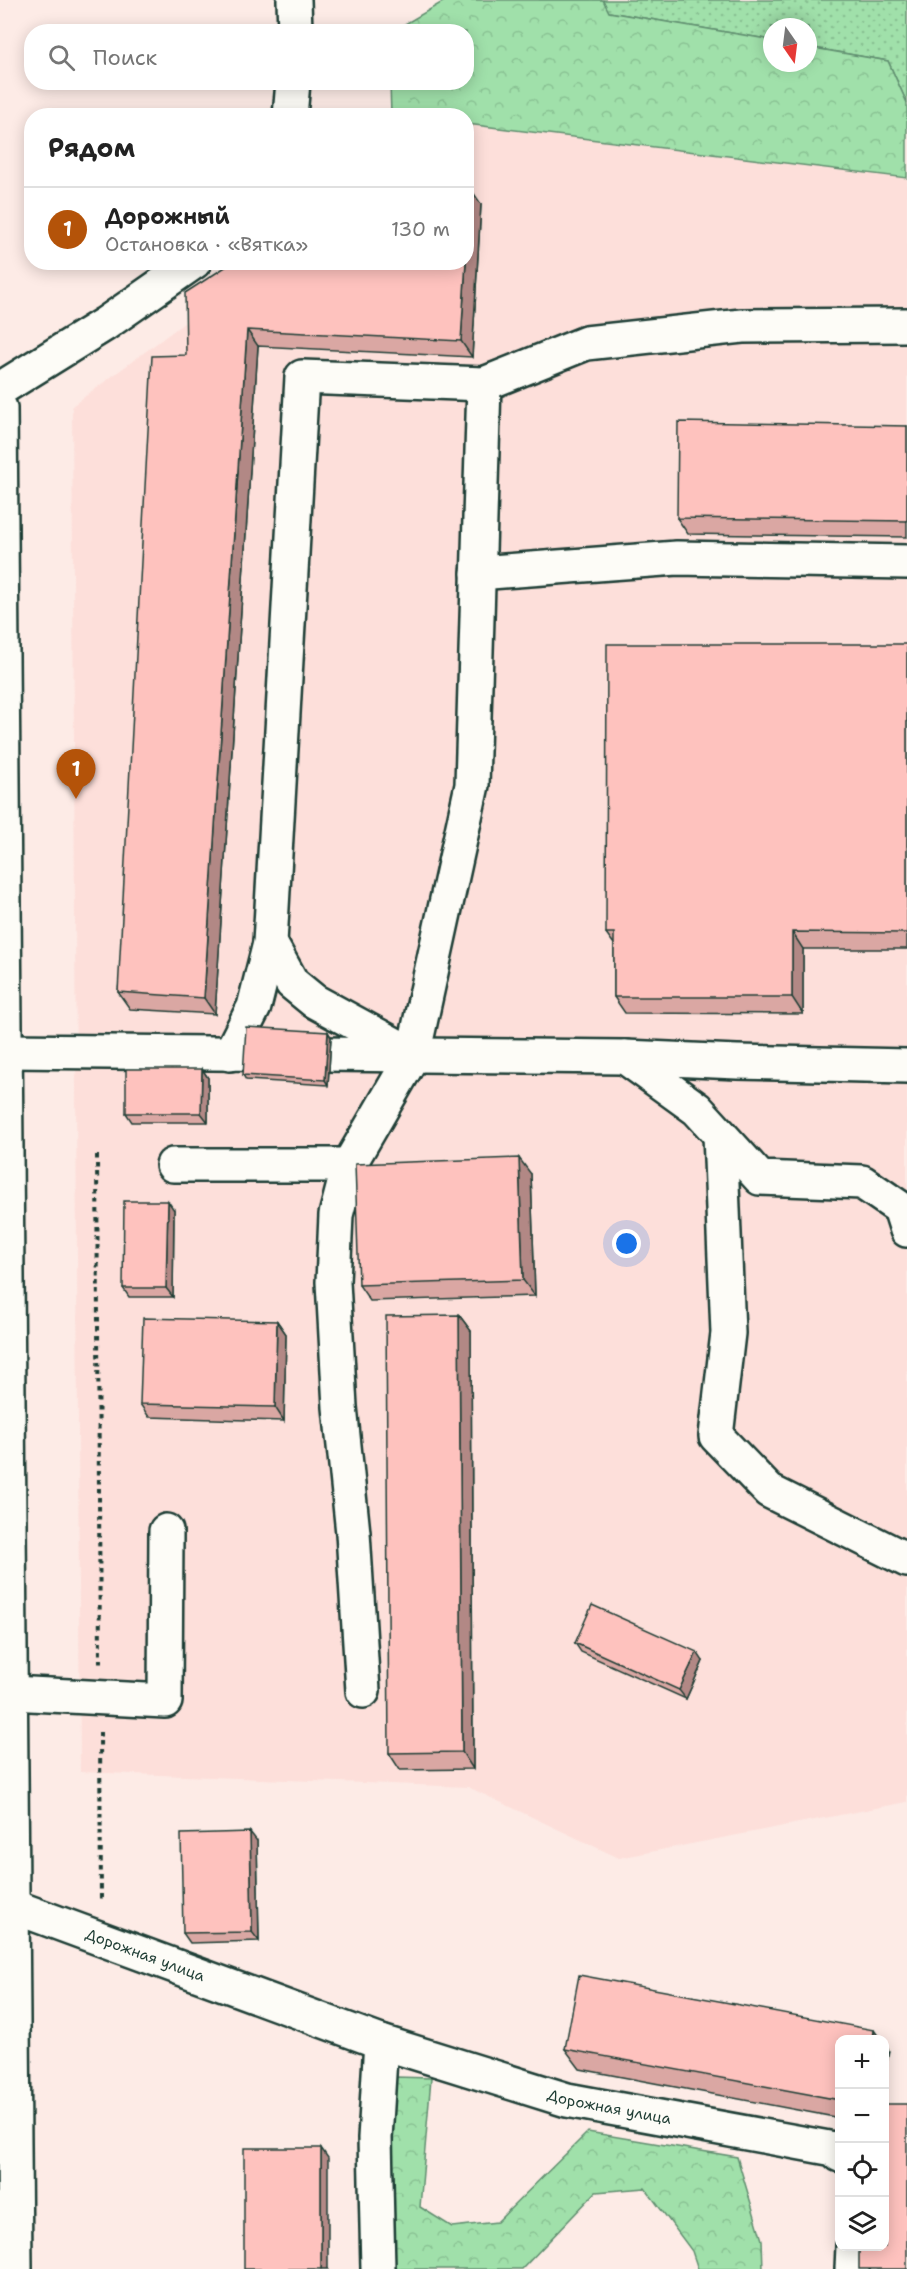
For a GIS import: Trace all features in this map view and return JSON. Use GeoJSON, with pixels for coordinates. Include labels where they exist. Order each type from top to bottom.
{"type":"FeatureCollection","features":[{"type":"Feature","properties":{"kind":"main road"},"geometry":{"type":"LineString","coordinates":[[294,0],[295,24]]}},
{"type":"Feature","properties":{"kind":"main road"},"geometry":{"type":"LineString","coordinates":[[291,108],[292,90]]}},
{"type":"Feature","properties":{"kind":"main road"},"geometry":{"type":"LineString","coordinates":[[0,389],[105,324],[183,270]]}},
{"type":"Feature","properties":{"kind":"main road"},"geometry":{"type":"LineString","coordinates":[[230,1054],[254,1006],[270,943],[302,377],[484,384],[586,343],[742,326],[907,325]]}},
{"type":"Feature","properties":{"kind":"main road"},"geometry":{"type":"LineString","coordinates":[[363,1691],[353,1533],[340,1407],[333,1282],[336,1215],[349,1166],[413,1055],[472,785],[484,384]]}},
{"type":"Feature","properties":{"kind":"main road"},"geometry":{"type":"LineString","coordinates":[[0,408],[6,1052],[4,1345],[11,1694],[15,2269]]}},
{"type":"Feature","properties":{"kind":"main road"},"geometry":{"type":"LineString","coordinates":[[478,573],[677,558],[907,562]]}},
{"type":"Feature","properties":{"kind":"main road"},"geometry":{"type":"LineString","coordinates":[[270,943],[292,983],[314,1001],[413,1055]]}},
{"type":"Feature","properties":{"kind":"main road"},"geometry":{"type":"LineString","coordinates":[[6,1052],[625,1057],[907,1066]]}},
{"type":"Feature","properties":{"kind":"main road"},"geometry":{"type":"LineString","coordinates":[[625,1057],[697,1109],[760,1178],[862,1182],[900,1208],[907,1230]]}},
{"type":"Feature","properties":{"kind":"main road"},"geometry":{"type":"LineString","coordinates":[[720,1134],[728,1333],[716,1436],[769,1491],[907,1560]]}},
{"type":"Feature","properties":{"kind":"main road"},"geometry":{"type":"LineString","coordinates":[[173,1165],[349,1166]]}},
{"type":"Feature","properties":{"kind":"main road"},"geometry":{"type":"LineString","coordinates":[[11,1694],[165,1701],[166,1531]]}},
{"type":"Feature","properties":{"kind":"main road","name":"Дорожная улица"},"geometry":{"type":"LineString","coordinates":[[12,1906],[381,2042],[567,2100],[835,2150]]}},
{"type":"Feature","properties":{"kind":"main road"},"geometry":{"type":"LineString","coordinates":[[378,2269],[375,2138],[381,2042]]}},
{"type":"Feature","properties":{"kind":"main road"},"geometry":{"type":"LineString","coordinates":[[852,2269],[853,2251]]}},
{"type":"Feature","properties":{"kind":"path"},"geometry":{"type":"LineString","coordinates":[[97,1155],[101,1938]]}},
{"type":"Feature","properties":{"kind":"shaded area"},"geometry":{"type":"Polygon","coordinates":[[[474,125],[907,178],[907,1802],[619,1858],[468,1787],[80,1772],[72,406],[256,270],[474,270],[474,125]]]}},
{"type":"Feature","properties":{"kind":"green space"},"geometry":{"type":"Polygon","coordinates":[[[446,0],[603,0],[609,12],[763,38],[763,72],[817,72],[817,49],[888,61],[907,103],[907,178],[474,125],[474,108],[391,108],[390,90],[474,90],[474,24],[405,24],[446,0]]]}},
{"type":"Feature","properties":{"kind":"green space"},"geometry":{"type":"Polygon","coordinates":[[[539,0],[907,0],[907,103],[888,61],[817,49],[817,18],[763,18],[763,38],[539,0]]]}},
{"type":"Feature","properties":{"kind":"green space"},"geometry":{"type":"Polygon","coordinates":[[[395,2077],[431,2078],[420,2207],[452,2227],[497,2222],[588,2132],[737,2157],[762,2240],[763,2269],[698,2269],[692,2251],[645,2188],[596,2192],[522,2269],[396,2269],[393,2260],[391,2136],[395,2077]]]}},
{"type":"Feature","properties":{"kind":"building"},"geometry":{"type":"Polygon","coordinates":[[[221,270],[465,270],[461,341],[247,330],[204,998],[118,992],[152,356],[186,355],[185,293],[221,270]]]}},
{"type":"Feature","properties":{"kind":"building"},"geometry":{"type":"Polygon","coordinates":[[[678,422],[907,426],[907,521],[677,518],[678,422]]]}},
{"type":"Feature","properties":{"kind":"building"},"geometry":{"type":"Polygon","coordinates":[[[607,644],[907,644],[907,933],[792,932],[792,997],[614,997],[614,933],[606,933],[607,644]]]}},
{"type":"Feature","properties":{"kind":"building"},"geometry":{"type":"Polygon","coordinates":[[[246,1027],[328,1032],[325,1080],[243,1075],[246,1027]]]}},
{"type":"Feature","properties":{"kind":"building"},"geometry":{"type":"Polygon","coordinates":[[[126,1069],[202,1069],[201,1113],[126,1113],[126,1069]]]}},
{"type":"Feature","properties":{"kind":"building"},"geometry":{"type":"Polygon","coordinates":[[[519,1158],[523,1280],[359,1285],[355,1164],[519,1158]]]}},
{"type":"Feature","properties":{"kind":"building"},"geometry":{"type":"Polygon","coordinates":[[[124,1201],[168,1201],[166,1288],[123,1288],[124,1201]]]}},
{"type":"Feature","properties":{"kind":"building"},"geometry":{"type":"Polygon","coordinates":[[[459,1315],[462,1752],[389,1753],[386,1316],[459,1315]]]}},
{"type":"Feature","properties":{"kind":"building"},"geometry":{"type":"Polygon","coordinates":[[[143,1318],[277,1321],[275,1407],[140,1404],[143,1318]]]}},
{"type":"Feature","properties":{"kind":"building"},"geometry":{"type":"Polygon","coordinates":[[[592,1605],[697,1652],[679,1690],[575,1643],[592,1605]]]}},
{"type":"Feature","properties":{"kind":"building"},"geometry":{"type":"Polygon","coordinates":[[[250,1832],[252,1932],[183,1933],[181,1834],[250,1832]]]}},
{"type":"Feature","properties":{"kind":"building"},"geometry":{"type":"Polygon","coordinates":[[[579,1975],[874,2030],[874,2035],[835,2035],[835,2099],[565,2049],[579,1975]]]}},
{"type":"Feature","properties":{"kind":"building"},"geometry":{"type":"Polygon","coordinates":[[[889,2104],[907,2104],[907,2269],[859,2269],[859,2251],[889,2251],[889,2104]]]}},
{"type":"Feature","properties":{"kind":"building"},"geometry":{"type":"Polygon","coordinates":[[[244,2148],[321,2148],[321,2269],[244,2269],[244,2148]]]}},
{"type":"Feature","properties":{"kind":"place","name":"Дорожный"},"geometry":{"type":"Point","coordinates":[76,799]}}]}
